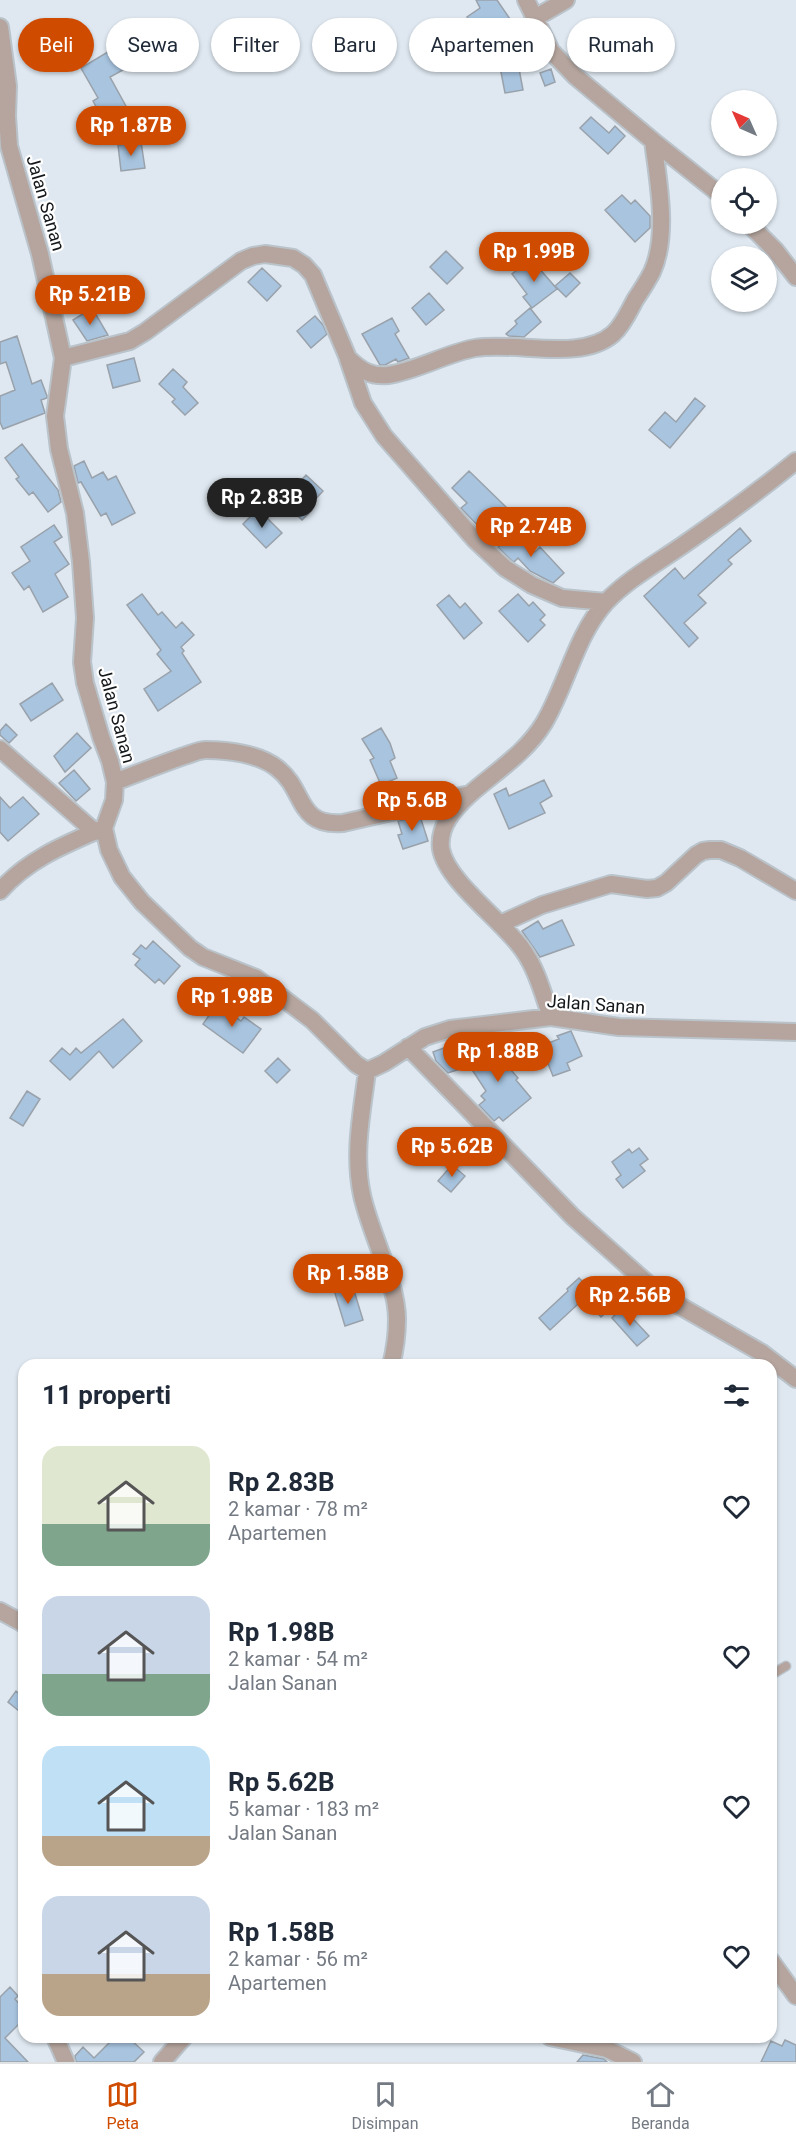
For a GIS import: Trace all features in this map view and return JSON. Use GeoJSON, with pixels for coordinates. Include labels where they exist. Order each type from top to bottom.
{"type":"FeatureCollection","features":[{"type":"Feature","properties":{"kind":"street"},"geometry":{"type":"LineString","coordinates":[[526,0],[535,18],[566,0]]}},
{"type":"Feature","properties":{"kind":"street","name":"Jalan Sanan"},"geometry":{"type":"LineString","coordinates":[[0,27],[9,146],[40,254],[63,358],[55,416],[59,449],[75,513],[81,562],[85,618],[82,662],[89,700],[115,782],[114,800],[100,830]]}},
{"type":"Feature","properties":{"kind":"street"},"geometry":{"type":"LineString","coordinates":[[555,55],[576,76],[711,187]]}},
{"type":"Feature","properties":{"kind":"street"},"geometry":{"type":"LineString","coordinates":[[348,358],[358,369],[371,375],[388,375],[473,349],[510,346],[575,350],[594,345],[612,334],[620,325],[652,271],[659,249],[660,201],[653,141]]}},
{"type":"Feature","properties":{"kind":"street"},"geometry":{"type":"LineString","coordinates":[[759,234],[796,276]]}},
{"type":"Feature","properties":{"kind":"street"},"geometry":{"type":"LineString","coordinates":[[63,358],[130,341],[146,332],[241,261],[265,254],[293,258],[313,275],[348,358],[363,403],[384,436],[468,531],[505,568],[532,585],[562,598],[606,602]]}},
{"type":"Feature","properties":{"kind":"street"},"geometry":{"type":"LineString","coordinates":[[551,1017],[535,970],[523,949],[462,884],[443,854],[442,829],[452,812],[470,794],[498,772],[534,737],[559,695],[585,634],[606,602],[632,580],[746,502],[796,461]]}},
{"type":"Feature","properties":{"kind":"street"},"geometry":{"type":"LineString","coordinates":[[0,749],[100,830],[122,877],[141,902],[168,929],[202,957],[256,978],[312,1020],[356,1064],[367,1071],[358,1152],[359,1177],[362,1196],[392,1292],[397,1318],[392,1359]]}},
{"type":"Feature","properties":{"kind":"street"},"geometry":{"type":"LineString","coordinates":[[115,782],[204,750],[235,753],[261,759],[278,768],[292,784],[302,804],[313,818],[328,824],[343,823],[470,794]]}},
{"type":"Feature","properties":{"kind":"street"},"geometry":{"type":"LineString","coordinates":[[0,891],[15,874],[34,860],[100,830]]}},
{"type":"Feature","properties":{"kind":"street"},"geometry":{"type":"LineString","coordinates":[[500,924],[542,905],[611,884],[647,889],[657,888],[666,883],[696,855],[710,849],[720,850],[740,858],[796,891]]}},
{"type":"Feature","properties":{"kind":"street","name":"Jalan Sanan"},"geometry":{"type":"LineString","coordinates":[[367,1071],[425,1037],[450,1029],[551,1017],[619,1027],[796,1032]]}},
{"type":"Feature","properties":{"kind":"street"},"geometry":{"type":"LineString","coordinates":[[408,1047],[573,1216],[647,1282],[673,1302],[770,1359]]}},
{"type":"Feature","properties":{"kind":"street"},"geometry":{"type":"LineString","coordinates":[[777,1364],[796,1379]]}},
{"type":"Feature","properties":{"kind":"street"},"geometry":{"type":"LineString","coordinates":[[0,1611],[18,1621]]}},
{"type":"Feature","properties":{"kind":"street"},"geometry":{"type":"LineString","coordinates":[[777,1969],[796,1996]]}},
{"type":"Feature","properties":{"kind":"street"},"geometry":{"type":"LineString","coordinates":[[58,2043],[66,2062]]}},
{"type":"Feature","properties":{"kind":"street"},"geometry":{"type":"LineString","coordinates":[[162,2062],[179,2043]]}},
{"type":"Feature","properties":{"kind":"street"},"geometry":{"type":"LineString","coordinates":[[578,2043],[607,2049],[633,2062]]}},
{"type":"Feature","properties":{"kind":"lane"},"geometry":{"type":"LineString","coordinates":[[777,1671],[786,1666]]}},
{"type":"Feature","properties":{"kind":"building"},"geometry":{"type":"Polygon","coordinates":[[[476,0],[497,0],[509,18],[468,18],[480,8],[476,0]]]}},
{"type":"Feature","properties":{"kind":"building"},"geometry":{"type":"Polygon","coordinates":[[[106,53],[106,72],[119,72],[110,77],[127,108],[104,121],[93,101],[98,98],[83,72],[94,72],[94,60],[106,53]]]}},
{"type":"Feature","properties":{"kind":"building"},"geometry":{"type":"Polygon","coordinates":[[[501,72],[520,72],[523,90],[505,93],[501,72]]]}},
{"type":"Feature","properties":{"kind":"building"},"geometry":{"type":"Polygon","coordinates":[[[552,72],[555,82],[545,86],[540,73],[552,72]]]}},
{"type":"Feature","properties":{"kind":"building"},"geometry":{"type":"Polygon","coordinates":[[[591,117],[609,133],[615,126],[625,136],[608,154],[580,128],[591,117]]]}},
{"type":"Feature","properties":{"kind":"building"},"geometry":{"type":"Polygon","coordinates":[[[141,142],[145,168],[121,171],[118,145],[141,142]]]}},
{"type":"Feature","properties":{"kind":"building"},"geometry":{"type":"Polygon","coordinates":[[[622,195],[631,204],[635,200],[650,216],[650,228],[635,242],[605,210],[622,195]]]}},
{"type":"Feature","properties":{"kind":"building"},"geometry":{"type":"Polygon","coordinates":[[[446,251],[463,268],[447,284],[430,267],[446,251]]]}},
{"type":"Feature","properties":{"kind":"building"},"geometry":{"type":"Polygon","coordinates":[[[531,259],[557,289],[532,308],[523,297],[527,294],[512,274],[531,259]]]}},
{"type":"Feature","properties":{"kind":"building"},"geometry":{"type":"Polygon","coordinates":[[[262,268],[281,286],[267,301],[248,282],[262,268]]]}},
{"type":"Feature","properties":{"kind":"building"},"geometry":{"type":"Polygon","coordinates":[[[570,273],[580,283],[566,297],[555,286],[570,273]]]}},
{"type":"Feature","properties":{"kind":"building"},"geometry":{"type":"Polygon","coordinates":[[[429,293],[444,310],[426,325],[412,308],[429,293]]]}},
{"type":"Feature","properties":{"kind":"building"},"geometry":{"type":"Polygon","coordinates":[[[92,308],[108,335],[87,341],[73,320],[92,308]]]}},
{"type":"Feature","properties":{"kind":"building"},"geometry":{"type":"Polygon","coordinates":[[[530,308],[541,322],[524,337],[506,334],[517,324],[515,321],[530,308]]]}},
{"type":"Feature","properties":{"kind":"building"},"geometry":{"type":"Polygon","coordinates":[[[315,316],[327,334],[311,348],[297,331],[315,316]]]}},
{"type":"Feature","properties":{"kind":"building"},"geometry":{"type":"Polygon","coordinates":[[[392,318],[399,331],[395,334],[409,358],[398,362],[396,359],[380,365],[362,334],[392,318]]]}},
{"type":"Feature","properties":{"kind":"building"},"geometry":{"type":"Polygon","coordinates":[[[17,336],[32,384],[41,380],[47,396],[41,400],[45,413],[3,429],[0,422],[0,396],[15,390],[6,362],[0,364],[0,342],[17,336]]]}},
{"type":"Feature","properties":{"kind":"building"},"geometry":{"type":"Polygon","coordinates":[[[134,358],[140,381],[113,388],[107,365],[134,358]]]}},
{"type":"Feature","properties":{"kind":"building"},"geometry":{"type":"Polygon","coordinates":[[[173,369],[187,382],[183,387],[198,403],[185,415],[172,402],[175,399],[159,384],[173,369]]]}},
{"type":"Feature","properties":{"kind":"building"},"geometry":{"type":"Polygon","coordinates":[[[695,398],[705,406],[670,448],[649,430],[665,412],[676,422],[695,398]]]}},
{"type":"Feature","properties":{"kind":"building"},"geometry":{"type":"Polygon","coordinates":[[[22,444],[58,490],[61,502],[48,512],[33,492],[29,495],[16,479],[19,477],[5,458],[22,444]]]}},
{"type":"Feature","properties":{"kind":"building"},"geometry":{"type":"Polygon","coordinates":[[[84,461],[92,478],[103,472],[108,480],[116,476],[135,513],[112,525],[106,513],[101,516],[81,482],[78,483],[74,466],[84,461]]]}},
{"type":"Feature","properties":{"kind":"building"},"geometry":{"type":"Polygon","coordinates":[[[469,471],[507,508],[498,517],[492,511],[478,526],[461,508],[467,503],[452,488],[469,471]]]}},
{"type":"Feature","properties":{"kind":"building"},"geometry":{"type":"Polygon","coordinates":[[[306,475],[323,491],[308,507],[312,510],[302,520],[282,501],[306,475]]]}},
{"type":"Feature","properties":{"kind":"building"},"geometry":{"type":"Polygon","coordinates":[[[258,509],[282,533],[266,548],[243,524],[258,509]]]}},
{"type":"Feature","properties":{"kind":"building"},"geometry":{"type":"Polygon","coordinates":[[[54,525],[62,537],[54,542],[69,564],[55,574],[68,597],[43,612],[29,586],[24,590],[12,573],[30,561],[21,547],[54,525]]]}},
{"type":"Feature","properties":{"kind":"building"},"geometry":{"type":"Polygon","coordinates":[[[740,528],[751,541],[728,560],[732,564],[698,595],[706,603],[684,623],[698,638],[689,647],[644,596],[675,568],[684,579],[740,528]]]}},
{"type":"Feature","properties":{"kind":"building"},"geometry":{"type":"Polygon","coordinates":[[[517,531],[535,552],[540,547],[564,573],[553,583],[530,571],[518,558],[514,562],[498,547],[517,531]]]}},
{"type":"Feature","properties":{"kind":"building"},"geometry":{"type":"Polygon","coordinates":[[[142,594],[158,615],[162,612],[176,628],[182,622],[194,635],[181,647],[184,651],[182,653],[201,682],[158,711],[144,689],[171,671],[157,654],[161,650],[127,605],[142,594]]]}},
{"type":"Feature","properties":{"kind":"building"},"geometry":{"type":"Polygon","coordinates":[[[518,594],[529,606],[533,602],[545,615],[540,620],[545,625],[528,642],[499,611],[518,594]]]}},
{"type":"Feature","properties":{"kind":"building"},"geometry":{"type":"Polygon","coordinates":[[[449,595],[460,608],[465,603],[482,623],[464,639],[437,605],[449,595]]]}},
{"type":"Feature","properties":{"kind":"building"},"geometry":{"type":"Polygon","coordinates":[[[52,683],[63,700],[31,721],[20,704],[52,683]]]}},
{"type":"Feature","properties":{"kind":"building"},"geometry":{"type":"Polygon","coordinates":[[[6,724],[17,735],[9,743],[0,735],[0,731],[6,724]]]}},
{"type":"Feature","properties":{"kind":"building"},"geometry":{"type":"Polygon","coordinates":[[[381,728],[390,743],[395,758],[390,761],[397,778],[381,785],[370,760],[374,758],[362,739],[381,728]]]}},
{"type":"Feature","properties":{"kind":"building"},"geometry":{"type":"Polygon","coordinates":[[[77,733],[91,748],[65,772],[54,756],[77,733]]]}},
{"type":"Feature","properties":{"kind":"building"},"geometry":{"type":"Polygon","coordinates":[[[74,770],[90,789],[76,801],[59,783],[74,770]]]}},
{"type":"Feature","properties":{"kind":"building"},"geometry":{"type":"Polygon","coordinates":[[[544,780],[552,796],[540,803],[545,813],[509,829],[494,794],[506,788],[509,796],[544,780]]]}},
{"type":"Feature","properties":{"kind":"building"},"geometry":{"type":"Polygon","coordinates":[[[0,797],[10,808],[23,797],[39,814],[8,841],[0,832],[0,797]]]}},
{"type":"Feature","properties":{"kind":"building"},"geometry":{"type":"Polygon","coordinates":[[[420,816],[428,841],[403,849],[398,835],[402,834],[398,821],[420,816]]]}},
{"type":"Feature","properties":{"kind":"building"},"geometry":{"type":"Polygon","coordinates":[[[562,920],[574,945],[540,957],[522,931],[538,921],[543,929],[562,920]]]}},
{"type":"Feature","properties":{"kind":"building"},"geometry":{"type":"Polygon","coordinates":[[[153,941],[180,966],[164,984],[159,979],[155,983],[135,965],[140,959],[133,954],[141,945],[146,949],[153,941]]]}},
{"type":"Feature","properties":{"kind":"building"},"geometry":{"type":"Polygon","coordinates":[[[217,1004],[241,1021],[244,1017],[261,1029],[243,1053],[203,1024],[217,1004]]]}},
{"type":"Feature","properties":{"kind":"building"},"geometry":{"type":"Polygon","coordinates":[[[123,1019],[142,1041],[113,1068],[99,1051],[70,1080],[50,1061],[62,1048],[70,1055],[76,1048],[81,1053],[123,1019]]]}},
{"type":"Feature","properties":{"kind":"building"},"geometry":{"type":"Polygon","coordinates":[[[571,1031],[582,1056],[567,1063],[570,1070],[553,1076],[541,1046],[571,1031]]]}},
{"type":"Feature","properties":{"kind":"building"},"geometry":{"type":"Polygon","coordinates":[[[498,1041],[509,1058],[504,1062],[531,1098],[503,1121],[499,1117],[494,1121],[479,1105],[485,1100],[481,1096],[486,1091],[467,1062],[498,1041]]]}},
{"type":"Feature","properties":{"kind":"building"},"geometry":{"type":"Polygon","coordinates":[[[455,1044],[463,1068],[448,1073],[436,1061],[433,1052],[455,1044]]]}},
{"type":"Feature","properties":{"kind":"building"},"geometry":{"type":"Polygon","coordinates":[[[278,1058],[290,1070],[277,1083],[265,1071],[278,1058]]]}},
{"type":"Feature","properties":{"kind":"building"},"geometry":{"type":"Polygon","coordinates":[[[27,1091],[40,1099],[23,1126],[10,1118],[27,1091]]]}},
{"type":"Feature","properties":{"kind":"building"},"geometry":{"type":"Polygon","coordinates":[[[639,1148],[648,1159],[640,1165],[645,1171],[623,1188],[616,1179],[621,1175],[612,1162],[629,1149],[632,1153],[639,1148]]]}},
{"type":"Feature","properties":{"kind":"building"},"geometry":{"type":"Polygon","coordinates":[[[452,1165],[465,1176],[451,1192],[438,1181],[452,1165]]]}},
{"type":"Feature","properties":{"kind":"building"},"geometry":{"type":"Polygon","coordinates":[[[579,1278],[592,1291],[550,1330],[539,1318],[579,1278]]]}},
{"type":"Feature","properties":{"kind":"building"},"geometry":{"type":"Polygon","coordinates":[[[352,1284],[363,1320],[345,1326],[334,1290],[352,1284]]]}},
{"type":"Feature","properties":{"kind":"building"},"geometry":{"type":"Polygon","coordinates":[[[601,1296],[611,1308],[601,1317],[590,1305],[601,1296]]]}},
{"type":"Feature","properties":{"kind":"building"},"geometry":{"type":"Polygon","coordinates":[[[622,1307],[649,1336],[637,1346],[612,1318],[622,1307]]]}},
{"type":"Feature","properties":{"kind":"building"},"geometry":{"type":"Polygon","coordinates":[[[16,1691],[18,1693],[18,1710],[8,1702],[16,1691]]]}},
{"type":"Feature","properties":{"kind":"building"},"geometry":{"type":"Polygon","coordinates":[[[10,1987],[18,1996],[15,1999],[18,2002],[18,2025],[5,2038],[28,2062],[0,2062],[0,1997],[10,1987]]]}},
{"type":"Feature","properties":{"kind":"building"},"geometry":{"type":"Polygon","coordinates":[[[785,2040],[796,2045],[796,2062],[761,2062],[770,2043],[782,2046],[785,2040]]]}},
{"type":"Feature","properties":{"kind":"building"},"geometry":{"type":"Polygon","coordinates":[[[109,2043],[134,2043],[144,2052],[134,2062],[76,2062],[75,2056],[83,2047],[94,2058],[109,2043]]]}},
{"type":"Feature","properties":{"kind":"building"},"geometry":{"type":"Polygon","coordinates":[[[583,2055],[604,2059],[607,2062],[577,2062],[583,2055]]]}}]}
